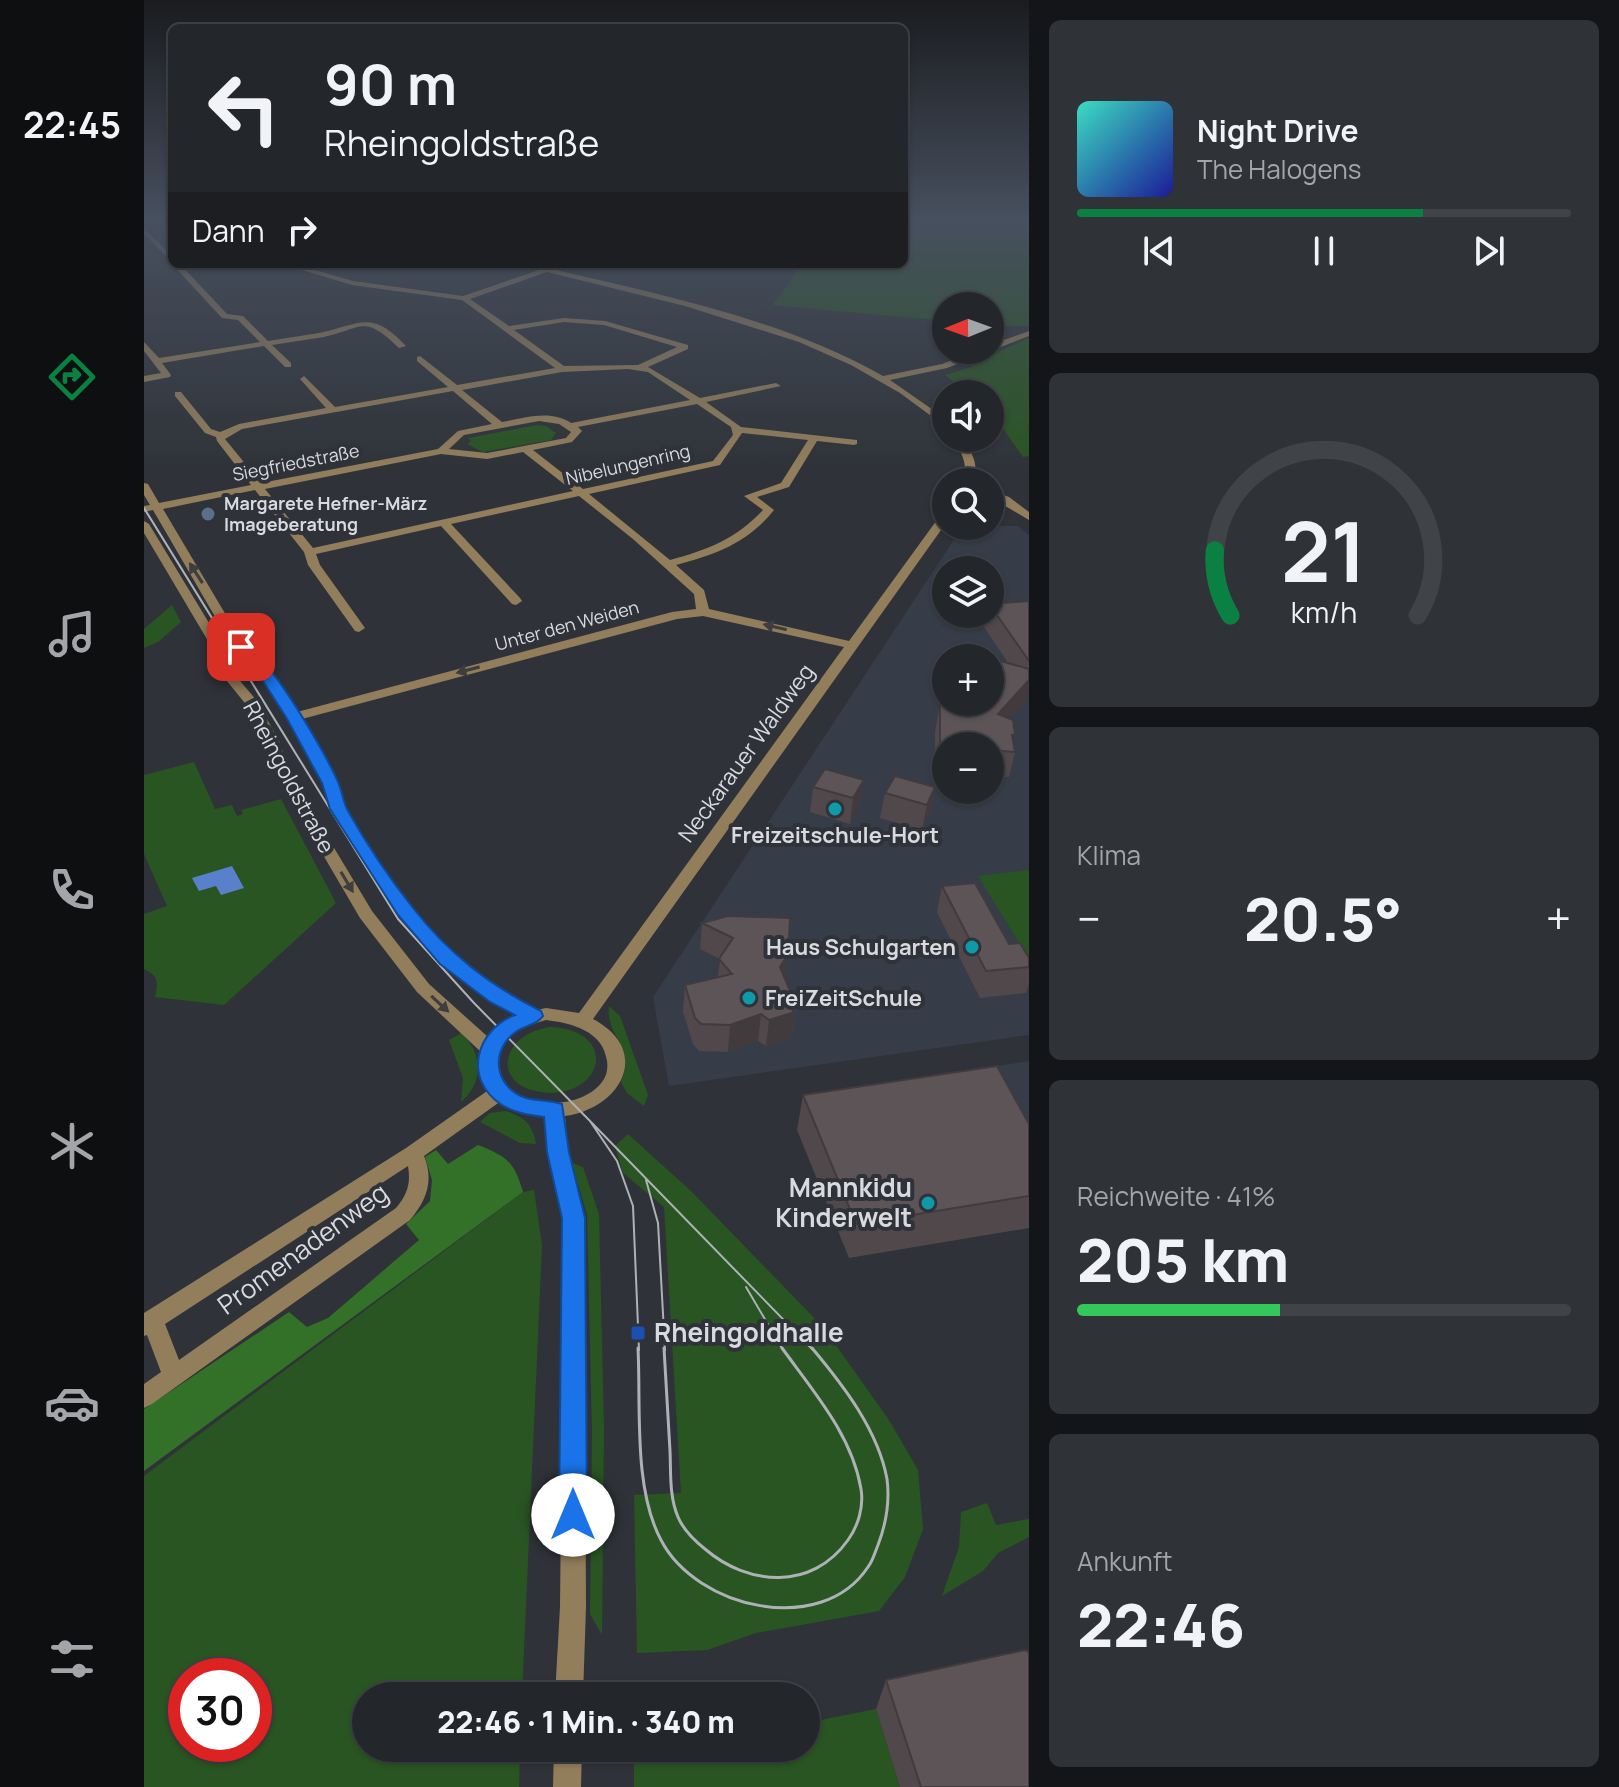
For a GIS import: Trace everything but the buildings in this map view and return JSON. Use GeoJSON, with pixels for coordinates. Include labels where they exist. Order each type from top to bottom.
{"type":"FeatureCollection","features":[{"type":"Feature","properties":{"kind":"street"},"geometry":{"type":"LineString","coordinates":[[211,301],[225,316],[240,318],[288,365]]}},
{"type":"Feature","properties":{"kind":"street"},"geometry":{"type":"LineString","coordinates":[[469,301],[562,369]]}},
{"type":"Feature","properties":{"kind":"street"},"geometry":{"type":"LineString","coordinates":[[661,301],[785,335],[882,379],[932,411]]}},
{"type":"Feature","properties":{"kind":"street"},"geometry":{"type":"LineString","coordinates":[[178,394],[208,431],[221,435],[239,427],[562,369],[641,367],[685,347],[605,323],[564,320],[508,329]]}},
{"type":"Feature","properties":{"kind":"street"},"geometry":{"type":"LineString","coordinates":[[157,361],[269,344],[366,324],[376,326],[402,346]]}},
{"type":"Feature","properties":{"kind":"street"},"geometry":{"type":"LineString","coordinates":[[1004,343],[1029,333]]}},
{"type":"Feature","properties":{"kind":"street"},"geometry":{"type":"LineString","coordinates":[[144,345],[167,375],[144,379]]}},
{"type":"Feature","properties":{"kind":"street"},"geometry":{"type":"LineString","coordinates":[[420,359],[499,425]]}},
{"type":"Feature","properties":{"kind":"street"},"geometry":{"type":"LineString","coordinates":[[882,379],[949,364]]}},
{"type":"Feature","properties":{"kind":"street"},"geometry":{"type":"LineString","coordinates":[[641,367],[738,430],[854,442]]}},
{"type":"Feature","properties":{"kind":"street"},"geometry":{"type":"LineString","coordinates":[[304,379],[333,410]]}},
{"type":"Feature","properties":{"kind":"street","name":"Siegfriedstraße"},"geometry":{"type":"LineString","coordinates":[[571,426],[776,386]]}},
{"type":"Feature","properties":{"kind":"street","name":"Siegfriedstraße"},"geometry":{"type":"LineString","coordinates":[[150,508],[441,451],[487,456],[526,449],[569,440],[577,431],[562,421],[539,418],[461,433],[441,451]]}},
{"type":"Feature","properties":{"kind":"street","name":"Nibelungenring"},"geometry":{"type":"LineString","coordinates":[[310,552],[716,463],[738,430]]}},
{"type":"Feature","properties":{"kind":"street"},"geometry":{"type":"LineString","coordinates":[[221,435],[220,439],[310,552],[314,565],[359,628]]}},
{"type":"Feature","properties":{"kind":"street"},"geometry":{"type":"LineString","coordinates":[[668,564],[713,553],[749,533],[769,510],[749,496],[785,485],[815,437]]}},
{"type":"Feature","properties":{"kind":"street"},"geometry":{"type":"LineString","coordinates":[[526,449],[700,593],[703,612]]}},
{"type":"Feature","properties":{"kind":"street","name":"Rheingoldstraße"},"geometry":{"type":"LineString","coordinates":[[144,486],[150,508],[234,639],[257,662],[294,717],[331,783],[338,809],[405,911],[447,960],[497,997],[533,1016],[559,1014],[584,1019]]}},
{"type":"Feature","properties":{"kind":"street"},"geometry":{"type":"LineString","coordinates":[[1004,499],[1029,517]]}},
{"type":"Feature","properties":{"kind":"street","name":"Rheingoldstraße"},"geometry":{"type":"LineString","coordinates":[[144,524],[217,646],[228,676],[250,701],[272,741],[285,778],[366,914],[423,988],[489,1048]]}},
{"type":"Feature","properties":{"kind":"street"},"geometry":{"type":"LineString","coordinates":[[445,524],[516,601]]}},
{"type":"Feature","properties":{"kind":"street","name":"Neckarauer Waldweg"},"geometry":{"type":"LineString","coordinates":[[584,1019],[932,534]]}},
{"type":"Feature","properties":{"kind":"street","name":"Unter den Weiden"},"geometry":{"type":"LineString","coordinates":[[294,717],[676,615],[703,612],[851,645]]}},
{"type":"Feature","properties":{"kind":"street"},"geometry":{"type":"LineString","coordinates":[[533,1016],[502,1031],[489,1048],[487,1071],[500,1092],[524,1106],[555,1110],[576,1106],[596,1097],[612,1080],[616,1068],[614,1045],[607,1034],[584,1019]]}},
{"type":"Feature","properties":{"kind":"street"},"geometry":{"type":"LineString","coordinates":[[174,1376],[148,1323],[413,1153],[500,1092]]}},
{"type":"Feature","properties":{"kind":"street"},"geometry":{"type":"LineString","coordinates":[[555,1110],[558,1152],[574,1218],[573,1607],[570,1682]]}},
{"type":"Feature","properties":{"kind":"street","name":"Promenadenweg"},"geometry":{"type":"LineString","coordinates":[[144,1397],[403,1214],[414,1202],[421,1183],[419,1166],[413,1153]]}},
{"type":"Feature","properties":{"kind":"street"},"geometry":{"type":"LineString","coordinates":[[567,1787],[568,1762]]}},
{"type":"Feature","properties":{"kind":"shaded area"},"geometry":{"type":"Polygon","coordinates":[[[1004,526],[1018,526],[1029,535],[1029,1035],[669,1086],[653,997],[932,573],[932,628],[1004,628],[1004,556],[943,556],[954,540],[1004,540],[1004,526]]]}},
{"type":"Feature","properties":{"kind":"shaded area"},"geometry":{"type":"Polygon","coordinates":[[[1029,1061],[1029,1136],[990,1067],[1029,1061]]]}},
{"type":"Feature","properties":{"kind":"green space"},"geometry":{"type":"Polygon","coordinates":[[[776,301],[932,301],[932,320],[773,305],[776,301]]]}},
{"type":"Feature","properties":{"kind":"green space"},"geometry":{"type":"Polygon","coordinates":[[[1004,301],[1029,301],[1029,326],[1004,326],[1004,301]]]}},
{"type":"Feature","properties":{"kind":"green space"},"geometry":{"type":"Polygon","coordinates":[[[1029,338],[1029,456],[1023,457],[1004,430],[1004,380],[952,380],[945,375],[975,365],[971,364],[1004,364],[1004,349],[1029,338]]]}},
{"type":"Feature","properties":{"kind":"green space"},"geometry":{"type":"Polygon","coordinates":[[[546,426],[556,433],[551,440],[483,452],[467,444],[471,441],[468,438],[546,426]]]}},
{"type":"Feature","properties":{"kind":"green space"},"geometry":{"type":"Polygon","coordinates":[[[172,605],[181,622],[158,642],[144,648],[144,629],[172,605]]]}},
{"type":"Feature","properties":{"kind":"green space"},"geometry":{"type":"Polygon","coordinates":[[[194,762],[215,809],[232,805],[237,816],[243,814],[241,810],[281,799],[336,903],[224,1005],[155,997],[156,980],[144,969],[144,914],[167,906],[144,854],[144,775],[194,762]]]}},
{"type":"Feature","properties":{"kind":"green space"},"geometry":{"type":"Polygon","coordinates":[[[1029,870],[1029,959],[978,876],[1029,870]]]}},
{"type":"Feature","properties":{"kind":"green space"},"geometry":{"type":"Polygon","coordinates":[[[609,1006],[620,1016],[648,1095],[644,1106],[627,1093],[621,1082],[625,1059],[611,1026],[609,1006]]]}},
{"type":"Feature","properties":{"kind":"green space"},"geometry":{"type":"Polygon","coordinates":[[[551,1027],[573,1031],[588,1040],[595,1051],[596,1064],[590,1076],[579,1086],[562,1092],[541,1092],[525,1087],[514,1080],[509,1070],[508,1059],[512,1048],[534,1031],[551,1027]]]}},
{"type":"Feature","properties":{"kind":"green space"},"geometry":{"type":"Polygon","coordinates":[[[461,1033],[474,1049],[478,1068],[474,1086],[461,1102],[463,1078],[449,1040],[461,1033]]]}},
{"type":"Feature","properties":{"kind":"green space"},"geometry":{"type":"Polygon","coordinates":[[[506,1111],[527,1122],[536,1144],[520,1143],[480,1122],[490,1113],[506,1111]]]}},
{"type":"Feature","properties":{"kind":"green space"},"geometry":{"type":"Polygon","coordinates":[[[628,1134],[692,1192],[823,1327],[889,1420],[918,1470],[923,1529],[905,1577],[879,1611],[756,1633],[707,1650],[637,1653],[634,1495],[681,1493],[664,1207],[623,1173],[615,1146],[628,1134]]]}},
{"type":"Feature","properties":{"kind":"green space"},"geometry":{"type":"Polygon","coordinates":[[[478,1145],[496,1153],[513,1167],[523,1192],[144,1471],[144,1409],[289,1312],[307,1327],[328,1318],[419,1240],[406,1224],[430,1201],[432,1180],[425,1157],[436,1150],[448,1164],[478,1145]]]}},
{"type":"Feature","properties":{"kind":"green space"},"geometry":{"type":"Polygon","coordinates":[[[572,1163],[583,1167],[599,1214],[604,1429],[602,1635],[590,1614],[592,1432],[587,1215],[572,1163]]]}},
{"type":"Feature","properties":{"kind":"green space"},"geometry":{"type":"Polygon","coordinates":[[[534,1190],[542,1245],[523,1682],[352,1682],[352,1762],[520,1762],[519,1787],[144,1787],[144,1476],[523,1192],[534,1190]]]}},
{"type":"Feature","properties":{"kind":"green space"},"geometry":{"type":"Polygon","coordinates":[[[987,1503],[996,1525],[1029,1519],[1029,1537],[998,1553],[983,1571],[942,1596],[959,1547],[961,1512],[987,1503]]]}},
{"type":"Feature","properties":{"kind":"green space"},"geometry":{"type":"Polygon","coordinates":[[[876,1709],[900,1787],[634,1787],[634,1762],[820,1762],[820,1720],[876,1709]]]}},
{"type":"Feature","properties":{"kind":"water"},"geometry":{"type":"Polygon","coordinates":[[[232,866],[244,888],[221,895],[216,886],[199,891],[192,878],[232,866]]]}},
{"type":"Feature","properties":{"kind":"tram line"},"geometry":{"type":"LineString","coordinates":[[144,508],[398,919],[474,1003],[590,1121]]}},
{"type":"Feature","properties":{"kind":"tram line"},"geometry":{"type":"LineString","coordinates":[[590,1121],[813,1350]]}},
{"type":"Feature","properties":{"kind":"tram line"},"geometry":{"type":"LineString","coordinates":[[590,1121],[617,1161],[633,1206],[639,1350]]}},
{"type":"Feature","properties":{"kind":"tram line"},"geometry":{"type":"LineString","coordinates":[[646,1180],[658,1223],[665,1350]]}},
{"type":"Feature","properties":{"kind":"tram line"},"geometry":{"type":"LineString","coordinates":[[746,1287],[783,1350]]}},
{"type":"Feature","properties":{"kind":"tram line"},"geometry":{"type":"LineString","coordinates":[[638,1348],[642,1472],[652,1519],[661,1540],[678,1564],[702,1583],[729,1597],[760,1606],[791,1608],[821,1602],[847,1589],[868,1567],[881,1537],[888,1504],[887,1479],[876,1443],[847,1393],[812,1348]]}},
{"type":"Feature","properties":{"kind":"tram line"},"geometry":{"type":"LineString","coordinates":[[664,1348],[672,1492],[680,1521],[697,1542],[722,1561],[760,1576],[779,1578],[817,1568],[833,1557],[855,1529],[862,1503],[856,1469],[840,1432],[782,1348]]}},
{"type":"Feature","properties":{"kind":"place","name":"Margarete Hefner-März Imageberatung"},"geometry":{"type":"Point","coordinates":[208,514]}},
{"type":"Feature","properties":{"kind":"place","name":"Freizeitschule-Hort"},"geometry":{"type":"Point","coordinates":[835,809]}},
{"type":"Feature","properties":{"kind":"place","name":"Haus Schulgarten"},"geometry":{"type":"Point","coordinates":[972,947]}},
{"type":"Feature","properties":{"kind":"place","name":"FreiZeitSchule"},"geometry":{"type":"Point","coordinates":[749,998]}},
{"type":"Feature","properties":{"kind":"place","name":"Mannkidu Kinderwelt"},"geometry":{"type":"Point","coordinates":[928,1203]}},
{"type":"Feature","properties":{"kind":"place","name":"Rheingoldhalle"},"geometry":{"type":"Point","coordinates":[638,1333]}},
{"type":"Feature","properties":{"kind":"route"},"geometry":{"type":"LineString","coordinates":[[241,647],[252,655],[294,717],[331,783],[338,809],[405,911],[447,960],[497,997],[533,1016],[502,1031],[489,1048],[486,1060],[492,1082],[511,1100],[524,1106],[555,1110],[558,1152],[574,1218],[573,1515]]}}]}
